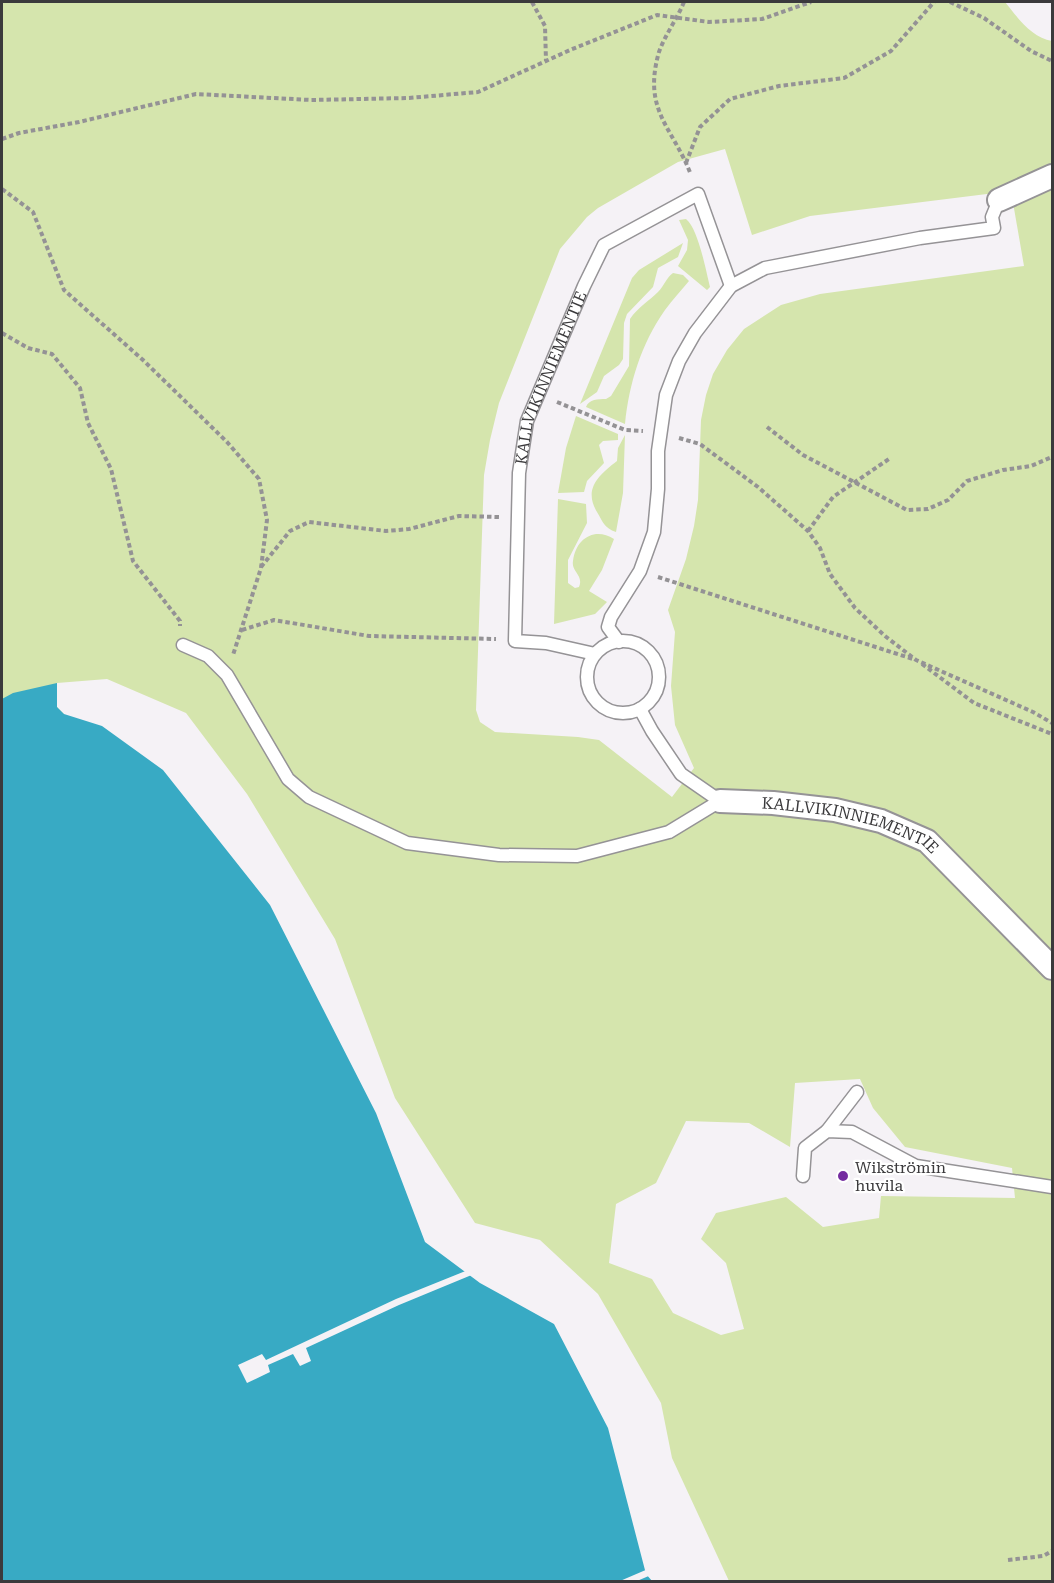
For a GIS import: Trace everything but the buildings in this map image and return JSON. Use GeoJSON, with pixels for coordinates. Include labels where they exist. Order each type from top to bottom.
{"type":"FeatureCollection","features":[{"type":"Feature","properties":{"kind":"street"},"geometry":{"type":"LineString","coordinates":[[996,209],[1053,177]]}},
{"type":"Feature","properties":{"kind":"street","name":"KALLVIKINNIEMENTIE"},"geometry":{"type":"LineString","coordinates":[[720,801],[773,803],[835,810],[881,821],[927,841],[1053,968]]}},
{"type":"Feature","properties":{"kind":"lane","name":"KALLVIKINNIEMENTIE"},"geometry":{"type":"LineString","coordinates":[[516,641],[519,473],[528,421],[584,286],[604,245],[698,194],[731,285]]}},
{"type":"Feature","properties":{"kind":"lane"},"geometry":{"type":"LineString","coordinates":[[619,642],[609,627],[611,617],[640,571],[654,532],[666,395],[679,361],[695,333],[731,285],[765,268],[920,238],[994,228],[996,209]]}},
{"type":"Feature","properties":{"kind":"lane"},"geometry":{"type":"LineString","coordinates":[[516,641],[546,643],[595,654]]}},
{"type":"Feature","properties":{"kind":"lane"},"geometry":{"type":"LineString","coordinates":[[619,642],[639,644],[649,652],[656,663],[659,675],[658,687],[652,699],[632,713],[607,710],[597,703],[589,692],[586,680],[588,667],[595,654],[602,647],[619,642]]}},
{"type":"Feature","properties":{"kind":"lane"},"geometry":{"type":"LineString","coordinates":[[183,645],[208,656],[227,675],[288,779],[309,797],[407,843],[499,855],[577,856],[669,832],[720,801],[681,774],[640,709]]}},
{"type":"Feature","properties":{"kind":"lane"},"geometry":{"type":"LineString","coordinates":[[803,1176],[805,1148],[827,1131],[857,1092]]}},
{"type":"Feature","properties":{"kind":"lane"},"geometry":{"type":"LineString","coordinates":[[827,1131],[852,1132],[916,1166],[1053,1187]]}},
{"type":"Feature","properties":{"kind":"path"},"geometry":{"type":"LineString","coordinates":[[532,2],[545,26],[546,61]]}},
{"type":"Feature","properties":{"kind":"path"},"geometry":{"type":"LineString","coordinates":[[684,2],[660,51],[654,85],[656,107],[686,163],[700,127],[730,99],[778,86],[844,78],[891,51],[934,2]]}},
{"type":"Feature","properties":{"kind":"path"},"geometry":{"type":"LineString","coordinates":[[2,139],[19,133],[79,122],[196,93],[311,100],[409,98],[478,92],[657,15],[709,22],[762,20],[811,2]]}},
{"type":"Feature","properties":{"kind":"path"},"geometry":{"type":"LineString","coordinates":[[950,2],[984,18],[1031,51],[1053,61]]}},
{"type":"Feature","properties":{"kind":"path"},"geometry":{"type":"LineString","coordinates":[[2,189],[33,212],[64,290],[143,360],[227,442],[259,479],[267,520],[261,568],[227,675]]}},
{"type":"Feature","properties":{"kind":"path"},"geometry":{"type":"LineString","coordinates":[[2,333],[28,348],[52,354],[80,388],[88,423],[111,469],[133,561],[180,621],[183,645]]}},
{"type":"Feature","properties":{"kind":"path"},"geometry":{"type":"LineString","coordinates":[[557,402],[625,430],[661,432],[700,444],[758,487],[808,531],[820,548],[830,574],[855,608],[885,636],[974,703],[1053,734]]}},
{"type":"Feature","properties":{"kind":"path"},"geometry":{"type":"LineString","coordinates":[[767,427],[803,455],[907,510],[928,509],[948,500],[967,481],[1004,470],[1031,466],[1053,457]]}},
{"type":"Feature","properties":{"kind":"path"},"geometry":{"type":"LineString","coordinates":[[808,531],[833,497],[889,459]]}},
{"type":"Feature","properties":{"kind":"path"},"geometry":{"type":"LineString","coordinates":[[261,568],[290,531],[309,522],[386,531],[409,530],[459,516],[518,517]]}},
{"type":"Feature","properties":{"kind":"path"},"geometry":{"type":"LineString","coordinates":[[640,571],[916,660],[1053,723]]}},
{"type":"Feature","properties":{"kind":"path"},"geometry":{"type":"LineString","coordinates":[[241,630],[274,620],[369,636],[462,637],[516,641]]}},
{"type":"Feature","properties":{"kind":"path"},"geometry":{"type":"LineString","coordinates":[[1008,1560],[1044,1556],[1053,1551]]}},
{"type":"Feature","properties":{"kind":"green space"},"geometry":{"type":"Polygon","coordinates":[[[2,2],[1005,2],[1038,36],[1052,41],[1052,1581],[729,1581],[672,1458],[661,1403],[598,1294],[540,1240],[475,1223],[395,1098],[335,939],[247,794],[186,713],[107,679],[57,683],[57,707],[64,714],[2,800],[2,2]],[[725,149],[678,162],[598,208],[587,217],[560,249],[499,403],[484,475],[476,710],[480,722],[495,732],[599,740],[672,797],[694,768],[675,725],[671,686],[675,632],[668,610],[686,559],[694,526],[698,500],[701,420],[706,395],[713,374],[727,350],[744,329],[781,305],[820,294],[1024,266],[1011,191],[810,216],[752,235],[725,149]],[[860,1079],[795,1083],[790,1147],[749,1123],[686,1121],[656,1183],[616,1204],[609,1263],[652,1279],[673,1313],[721,1335],[744,1329],[726,1263],[701,1239],[716,1213],[786,1197],[823,1227],[879,1218],[881,1196],[1015,1198],[1012,1168],[905,1147],[873,1108],[860,1079]]]}},
{"type":"Feature","properties":{"kind":"green space"},"geometry":{"type":"Polygon","coordinates":[[[686,219],[694,231],[701,250],[710,287],[707,290],[678,266],[687,250],[688,240],[679,220],[686,219]]]}},
{"type":"Feature","properties":{"kind":"green space"},"geometry":{"type":"Polygon","coordinates":[[[683,243],[678,257],[658,268],[653,287],[627,314],[624,323],[623,359],[619,365],[604,376],[597,392],[580,404],[632,278],[639,270],[683,243]]]}},
{"type":"Feature","properties":{"kind":"green space"},"geometry":{"type":"Polygon","coordinates":[[[673,273],[683,275],[689,281],[665,310],[643,350],[633,379],[625,424],[586,407],[592,401],[611,396],[629,366],[630,319],[658,292],[673,273]]]}},
{"type":"Feature","properties":{"kind":"green space"},"geometry":{"type":"Polygon","coordinates":[[[576,416],[618,434],[618,440],[603,441],[599,445],[604,463],[587,481],[584,492],[558,493],[566,448],[576,416]]]}},
{"type":"Feature","properties":{"kind":"green space"},"geometry":{"type":"Polygon","coordinates":[[[625,435],[623,493],[616,532],[602,522],[593,504],[592,489],[599,477],[617,461],[618,448],[625,435]]]}},
{"type":"Feature","properties":{"kind":"green space"},"geometry":{"type":"Polygon","coordinates":[[[558,499],[586,504],[587,523],[568,560],[568,583],[575,588],[579,587],[580,583],[573,565],[578,546],[593,535],[600,534],[614,539],[602,570],[589,591],[607,602],[595,614],[554,624],[558,499]]]}},
{"type":"Feature","properties":{"kind":"water"},"geometry":{"type":"Polygon","coordinates":[[[57,683],[57,707],[64,714],[102,726],[163,770],[270,905],[376,1113],[425,1242],[480,1283],[554,1324],[608,1428],[646,1574],[652,1581],[2,1582],[2,699],[13,693],[57,683]]]}},
{"type":"Feature","properties":{"kind":"pier"},"geometry":{"type":"Polygon","coordinates":[[[468,1270],[474,1274],[399,1305],[306,1348],[311,1361],[300,1366],[293,1354],[268,1365],[270,1372],[247,1383],[238,1365],[262,1354],[266,1360],[396,1299],[468,1270]]]}},
{"type":"Feature","properties":{"kind":"pier"},"geometry":{"type":"Polygon","coordinates":[[[648,1569],[651,1575],[637,1581],[620,1581],[648,1569]]]}},
{"type":"Feature","properties":{"kind":"place","name":"Wikströmin huvila"},"geometry":{"type":"Point","coordinates":[843,1176]}}]}
